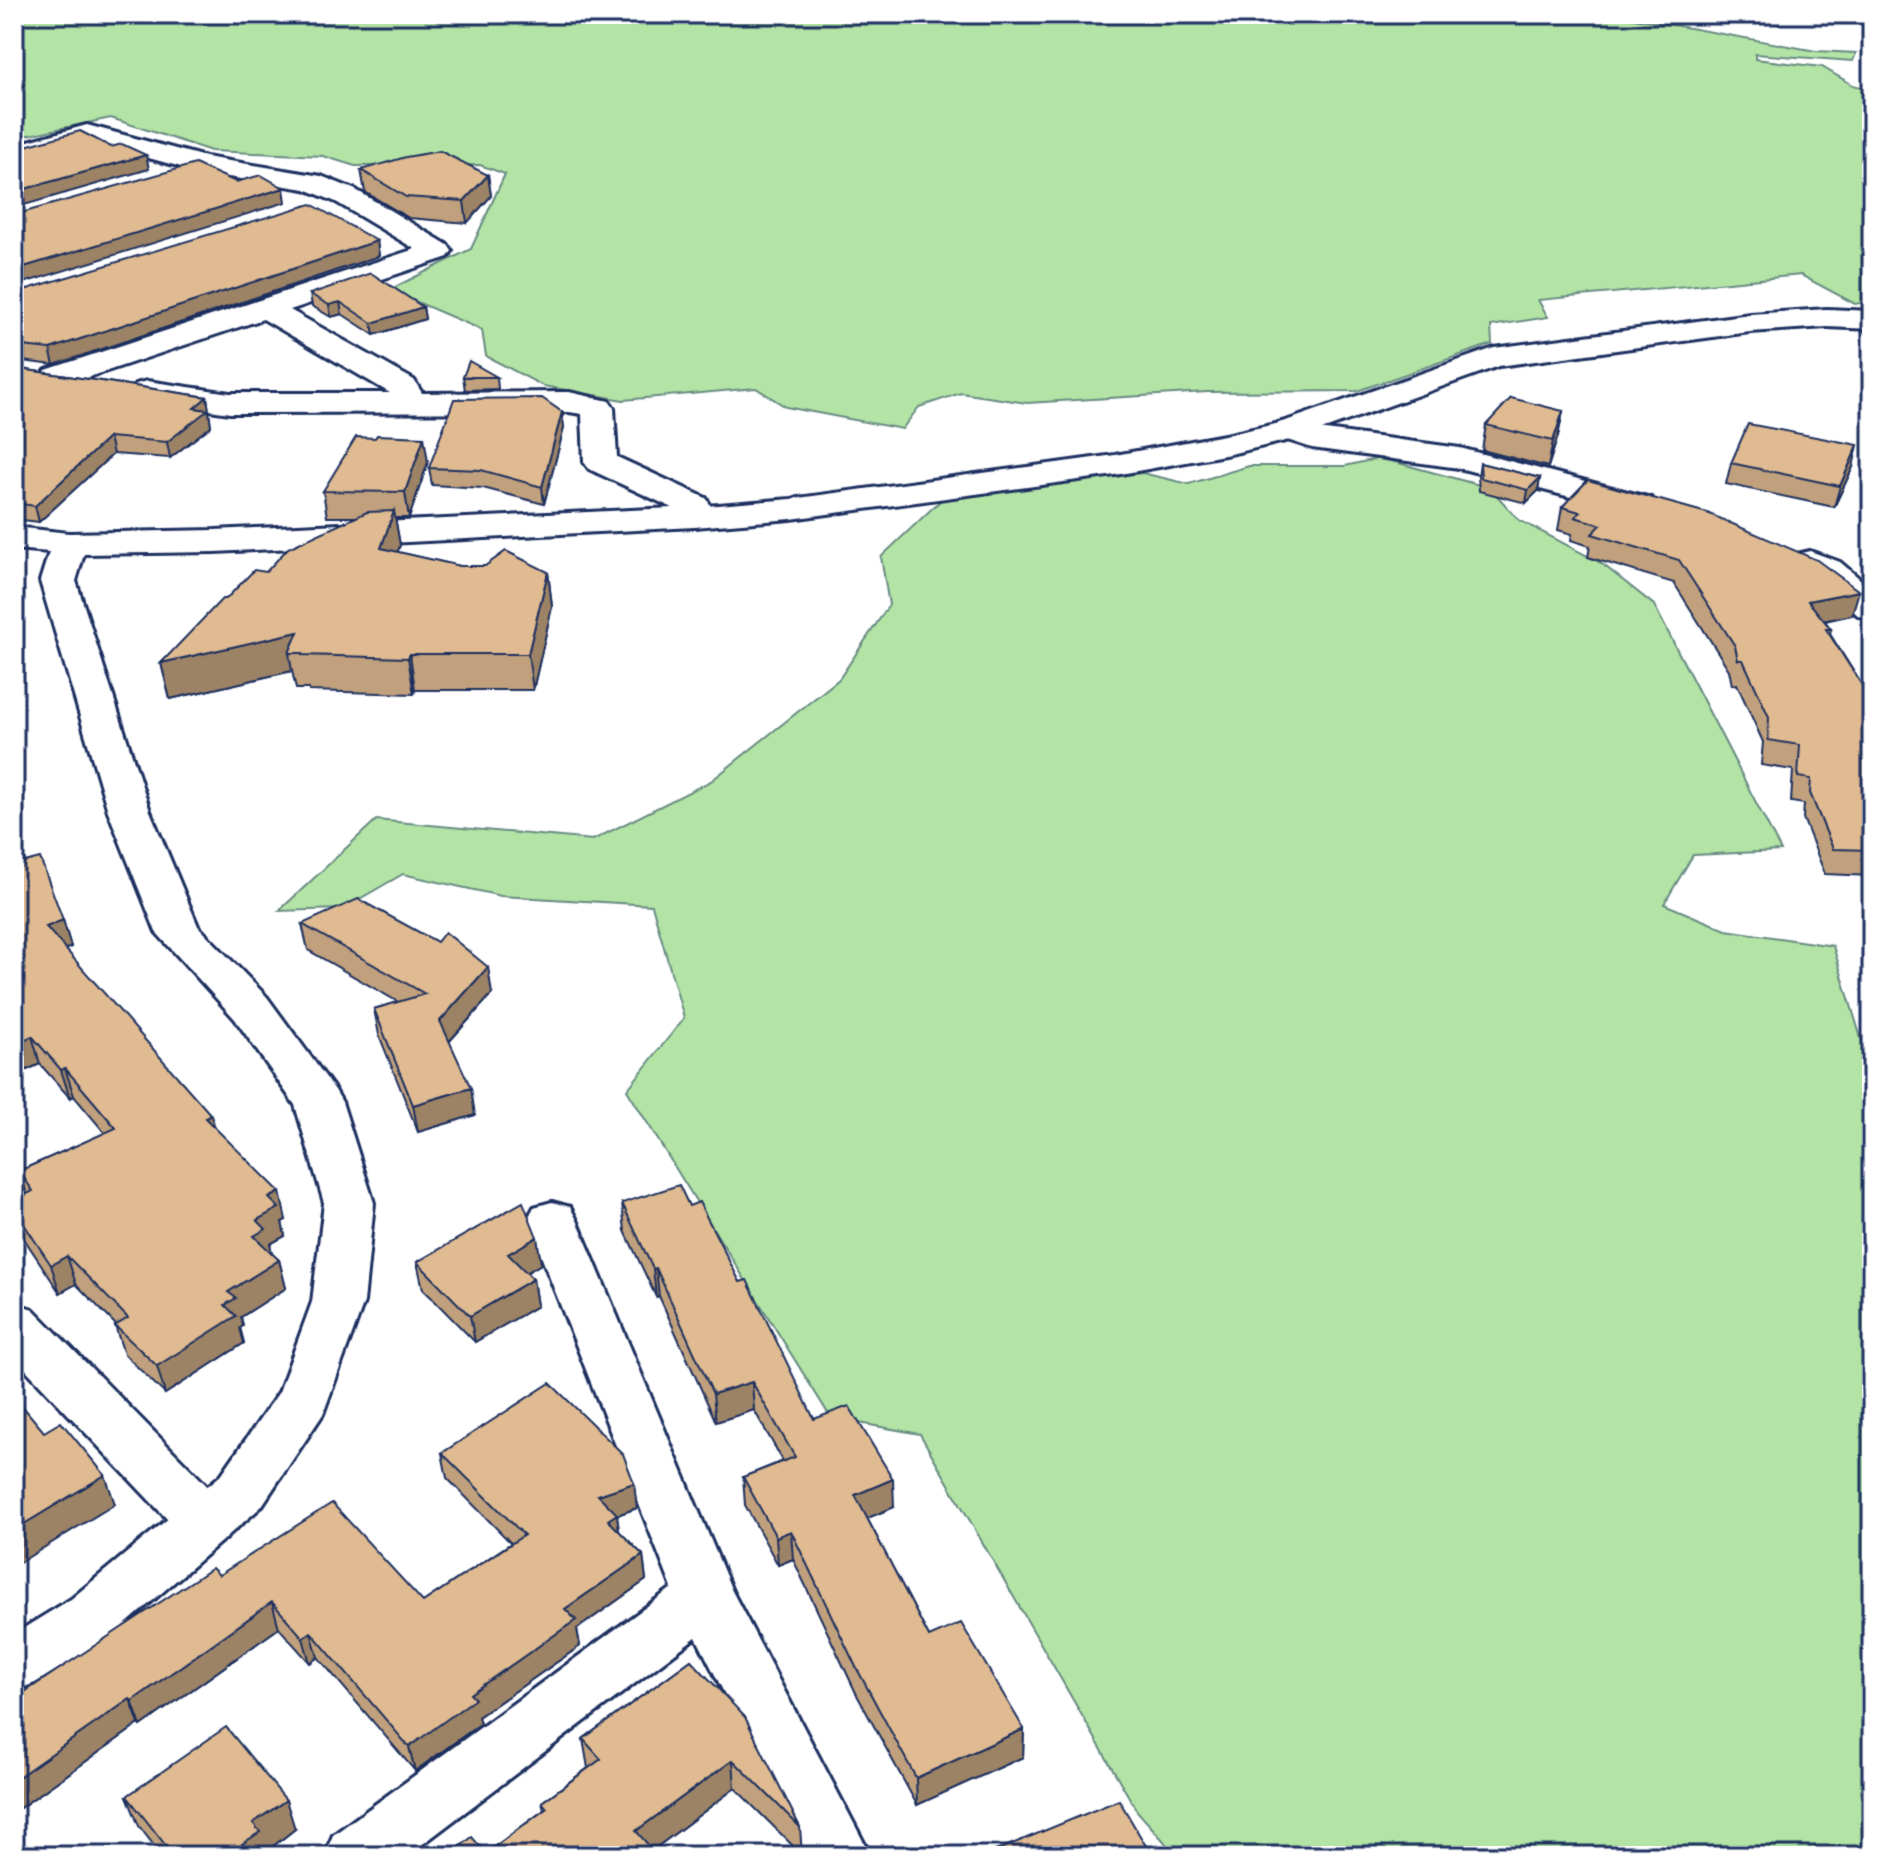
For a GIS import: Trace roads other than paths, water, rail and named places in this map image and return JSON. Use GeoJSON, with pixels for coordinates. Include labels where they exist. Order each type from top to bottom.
{"type":"FeatureCollection","features":[{"type":"Feature","properties":{"kind":"street"},"geometry":{"type":"LineString","coordinates":[[14,153],[87,133],[203,165],[311,182],[346,196],[438,251],[266,308],[43,375],[230,403],[569,402],[598,408],[601,462],[694,505],[694,517]]}},
{"type":"Feature","properties":{"kind":"street"},"geometry":{"type":"LineString","coordinates":[[160,178],[203,165]]}},
{"type":"Feature","properties":{"kind":"street"},"geometry":{"type":"LineString","coordinates":[[301,210],[346,196]]}},
{"type":"Feature","properties":{"kind":"street"},"geometry":{"type":"LineString","coordinates":[[266,308],[403,387],[412,403]]}},
{"type":"Feature","properties":{"kind":"street"},"geometry":{"type":"LineString","coordinates":[[14,538],[69,544],[334,537],[791,509],[1115,465],[1230,444],[1290,430],[1494,357],[1750,323],[1827,318],[1872,320]]}},
{"type":"Feature","properties":{"kind":"street"},"geometry":{"type":"LineString","coordinates":[[1290,430],[1312,438],[1493,465],[1670,514]]}},
{"type":"Feature","properties":{"kind":"street"},"geometry":{"type":"LineString","coordinates":[[14,1665],[92,1617],[241,1491],[304,1399],[338,1302],[349,1203],[318,1102],[251,1008],[178,932],[129,811],[58,581],[69,544]]}},
{"type":"Feature","properties":{"kind":"street"},"geometry":{"type":"LineString","coordinates":[[1785,552],[1827,570],[1872,608]]}},
{"type":"Feature","properties":{"kind":"street"},"geometry":{"type":"LineString","coordinates":[[552,1220],[705,1597],[839,1856]]}},
{"type":"Feature","properties":{"kind":"street"},"geometry":{"type":"LineString","coordinates":[[14,1323],[206,1522]]}},
{"type":"Feature","properties":{"kind":"street"},"geometry":{"type":"LineString","coordinates":[[356,1856],[705,1597]]}}]}
